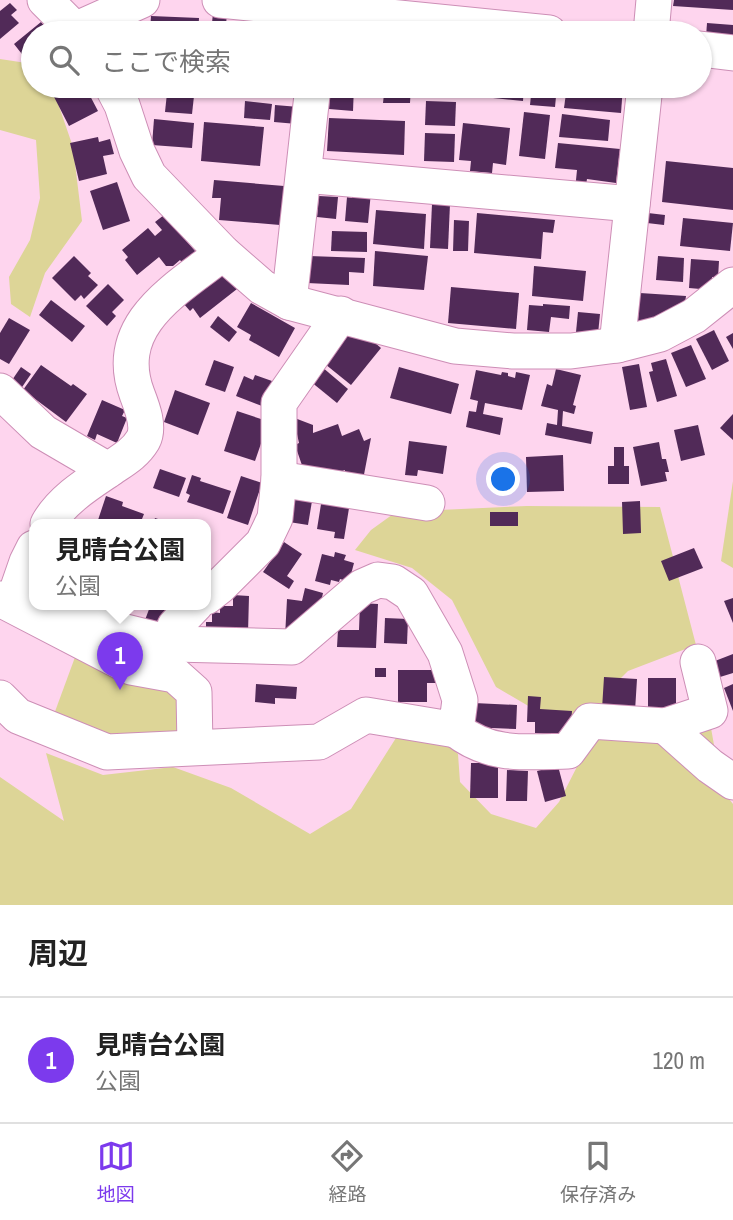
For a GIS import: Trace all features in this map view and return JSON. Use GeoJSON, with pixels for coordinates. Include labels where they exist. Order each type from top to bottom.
{"type":"FeatureCollection","features":[{"type":"Feature","properties":{"kind":"street"},"geometry":{"type":"LineString","coordinates":[[45,0],[66,21]]}},
{"type":"Feature","properties":{"kind":"street"},"geometry":{"type":"LineString","coordinates":[[99,21],[142,0]]}},
{"type":"Feature","properties":{"kind":"street"},"geometry":{"type":"LineString","coordinates":[[220,0],[321,14],[405,21]]}},
{"type":"Feature","properties":{"kind":"street"},"geometry":{"type":"LineString","coordinates":[[651,21],[654,0]]}},
{"type":"Feature","properties":{"kind":"street"},"geometry":{"type":"LineString","coordinates":[[712,50],[733,53]]}},
{"type":"Feature","properties":{"kind":"street"},"geometry":{"type":"LineString","coordinates":[[118,98],[136,151],[149,176],[223,253],[262,287],[289,302],[456,346],[513,351],[571,351],[617,345],[660,334],[694,316],[733,285]]}},
{"type":"Feature","properties":{"kind":"street"},"geometry":{"type":"LineString","coordinates":[[289,302],[312,98]]}},
{"type":"Feature","properties":{"kind":"street"},"geometry":{"type":"LineString","coordinates":[[617,345],[644,98]]}},
{"type":"Feature","properties":{"kind":"street"},"geometry":{"type":"LineString","coordinates":[[303,174],[632,204]]}},
{"type":"Feature","properties":{"kind":"street"},"geometry":{"type":"LineString","coordinates":[[51,519],[78,491],[133,454],[145,437],[144,413],[134,386],[131,361],[136,334],[152,309],[223,253]]}},
{"type":"Feature","properties":{"kind":"street"},"geometry":{"type":"LineString","coordinates":[[211,592],[263,542],[275,518],[279,479],[279,403],[341,314]]}},
{"type":"Feature","properties":{"kind":"street"},"geometry":{"type":"LineString","coordinates":[[0,391],[43,432],[108,470]]}},
{"type":"Feature","properties":{"kind":"street"},"geometry":{"type":"LineString","coordinates":[[279,479],[427,503]]}},
{"type":"Feature","properties":{"kind":"street"},"geometry":{"type":"LineString","coordinates":[[29,558],[18,588],[29,594]]}},
{"type":"Feature","properties":{"kind":"street"},"geometry":{"type":"LineString","coordinates":[[59,610],[77,620],[174,644],[292,647],[362,587],[379,580],[393,582],[411,594],[445,653],[460,701],[456,730]]}},
{"type":"Feature","properties":{"kind":"street"},"geometry":{"type":"LineString","coordinates":[[0,599],[131,667],[175,675],[194,692],[195,747]]}},
{"type":"Feature","properties":{"kind":"street"},"geometry":{"type":"LineString","coordinates":[[174,644],[175,626],[190,610]]}},
{"type":"Feature","properties":{"kind":"street"},"geometry":{"type":"LineString","coordinates":[[0,698],[18,716],[107,752],[319,742],[366,715],[456,730],[472,743],[509,752],[568,751],[590,721],[665,726],[722,718],[698,662]]}},
{"type":"Feature","properties":{"kind":"street"},"geometry":{"type":"LineString","coordinates":[[665,726],[710,766],[733,782]]}},
{"type":"Feature","properties":{"kind":"shaded area"},"geometry":{"type":"Polygon","coordinates":[[[0,59],[21,62],[21,98],[56,98],[73,147],[82,221],[45,273],[30,317],[11,304],[9,277],[30,240],[40,198],[36,140],[0,130],[0,59]]]}},
{"type":"Feature","properties":{"kind":"shaded area"},"geometry":{"type":"Polygon","coordinates":[[[733,481],[733,568],[721,561],[733,481]]]}},
{"type":"Feature","properties":{"kind":"shaded area"},"geometry":{"type":"Polygon","coordinates":[[[527,506],[660,507],[696,645],[628,671],[606,693],[617,710],[711,728],[722,790],[733,804],[733,905],[0,905],[0,777],[64,821],[46,753],[103,775],[173,767],[231,788],[310,834],[351,809],[401,730],[434,729],[458,754],[460,782],[491,814],[536,828],[559,802],[585,751],[542,714],[496,687],[452,600],[412,568],[355,550],[371,530],[396,512],[527,506]]]}},
{"type":"Feature","properties":{"kind":"shaded area"},"geometry":{"type":"Polygon","coordinates":[[[78,649],[172,684],[186,728],[173,737],[107,740],[53,717],[78,649]]]}},
{"type":"Feature","properties":{"kind":"building"},"geometry":{"type":"Polygon","coordinates":[[[674,0],[733,0],[733,10],[673,6],[674,0]]]}},
{"type":"Feature","properties":{"kind":"building"},"geometry":{"type":"Polygon","coordinates":[[[10,3],[17,10],[11,15],[19,23],[0,39],[0,11],[10,3]]]}},
{"type":"Feature","properties":{"kind":"building"},"geometry":{"type":"Polygon","coordinates":[[[213,13],[227,15],[226,21],[212,21],[213,13]]]}},
{"type":"Feature","properties":{"kind":"building"},"geometry":{"type":"Polygon","coordinates":[[[151,16],[199,18],[199,21],[151,21],[151,16]]]}},
{"type":"Feature","properties":{"kind":"building"},"geometry":{"type":"Polygon","coordinates":[[[712,23],[733,25],[733,39],[712,37],[712,23]]]}},
{"type":"Feature","properties":{"kind":"building"},"geometry":{"type":"Polygon","coordinates":[[[21,38],[21,53],[14,44],[21,38]]]}},
{"type":"Feature","properties":{"kind":"building"},"geometry":{"type":"Polygon","coordinates":[[[55,98],[91,98],[98,111],[69,126],[55,98]]]}},
{"type":"Feature","properties":{"kind":"building"},"geometry":{"type":"Polygon","coordinates":[[[166,98],[194,98],[192,114],[165,112],[166,98]]]}},
{"type":"Feature","properties":{"kind":"building"},"geometry":{"type":"Polygon","coordinates":[[[329,98],[354,98],[353,111],[329,109],[329,98]]]}},
{"type":"Feature","properties":{"kind":"building"},"geometry":{"type":"Polygon","coordinates":[[[384,98],[410,98],[410,103],[383,103],[384,98]]]}},
{"type":"Feature","properties":{"kind":"building"},"geometry":{"type":"Polygon","coordinates":[[[493,98],[523,98],[523,101],[493,98]]]}},
{"type":"Feature","properties":{"kind":"building"},"geometry":{"type":"Polygon","coordinates":[[[531,98],[556,98],[555,107],[530,105],[531,98]]]}},
{"type":"Feature","properties":{"kind":"building"},"geometry":{"type":"Polygon","coordinates":[[[565,98],[622,98],[621,113],[564,108],[565,98]]]}},
{"type":"Feature","properties":{"kind":"building"},"geometry":{"type":"Polygon","coordinates":[[[245,101],[272,104],[270,120],[244,118],[245,101]]]}},
{"type":"Feature","properties":{"kind":"building"},"geometry":{"type":"Polygon","coordinates":[[[426,101],[456,102],[455,126],[425,125],[426,101]]]}},
{"type":"Feature","properties":{"kind":"building"},"geometry":{"type":"Polygon","coordinates":[[[275,105],[299,107],[297,124],[274,122],[275,105]]]}},
{"type":"Feature","properties":{"kind":"building"},"geometry":{"type":"Polygon","coordinates":[[[524,112],[550,115],[545,159],[519,156],[524,112]]]}},
{"type":"Feature","properties":{"kind":"building"},"geometry":{"type":"Polygon","coordinates":[[[562,114],[610,120],[608,141],[559,137],[562,114]]]}},
{"type":"Feature","properties":{"kind":"building"},"geometry":{"type":"Polygon","coordinates":[[[329,118],[405,121],[404,155],[327,151],[329,118]]]}},
{"type":"Feature","properties":{"kind":"building"},"geometry":{"type":"Polygon","coordinates":[[[154,119],[194,123],[192,148],[152,145],[154,119]]]}},
{"type":"Feature","properties":{"kind":"building"},"geometry":{"type":"Polygon","coordinates":[[[204,122],[264,127],[260,166],[201,161],[204,122]]]}},
{"type":"Feature","properties":{"kind":"building"},"geometry":{"type":"Polygon","coordinates":[[[463,123],[510,128],[506,165],[493,163],[492,173],[470,171],[471,161],[459,160],[463,123]]]}},
{"type":"Feature","properties":{"kind":"building"},"geometry":{"type":"Polygon","coordinates":[[[425,133],[455,134],[454,162],[424,161],[425,133]]]}},
{"type":"Feature","properties":{"kind":"building"},"geometry":{"type":"Polygon","coordinates":[[[98,137],[99,142],[110,139],[114,154],[103,156],[107,174],[79,181],[70,143],[98,137]]]}},
{"type":"Feature","properties":{"kind":"building"},"geometry":{"type":"Polygon","coordinates":[[[558,143],[620,149],[616,183],[587,179],[585,191],[575,190],[577,170],[555,168],[558,143]]]}},
{"type":"Feature","properties":{"kind":"building"},"geometry":{"type":"Polygon","coordinates":[[[666,161],[733,168],[733,210],[662,202],[666,161]]]}},
{"type":"Feature","properties":{"kind":"building"},"geometry":{"type":"Polygon","coordinates":[[[214,180],[284,186],[280,225],[219,220],[221,198],[212,198],[214,180]]]}},
{"type":"Feature","properties":{"kind":"building"},"geometry":{"type":"Polygon","coordinates":[[[117,182],[130,221],[103,230],[90,191],[117,182]]]}},
{"type":"Feature","properties":{"kind":"building"},"geometry":{"type":"Polygon","coordinates":[[[352,190],[371,192],[368,223],[345,221],[347,197],[352,198],[352,190]]]}},
{"type":"Feature","properties":{"kind":"building"},"geometry":{"type":"Polygon","coordinates":[[[319,196],[338,197],[336,219],[317,217],[319,196]]]}},
{"type":"Feature","properties":{"kind":"building"},"geometry":{"type":"Polygon","coordinates":[[[432,204],[450,204],[448,249],[430,248],[432,204]]]}},
{"type":"Feature","properties":{"kind":"building"},"geometry":{"type":"Polygon","coordinates":[[[376,210],[426,214],[424,249],[373,244],[376,210]]]}},
{"type":"Feature","properties":{"kind":"building"},"geometry":{"type":"Polygon","coordinates":[[[477,213],[555,220],[553,233],[543,232],[541,259],[474,253],[477,213]]]}},
{"type":"Feature","properties":{"kind":"building"},"geometry":{"type":"Polygon","coordinates":[[[648,213],[665,215],[664,225],[647,223],[648,213]]]}},
{"type":"Feature","properties":{"kind":"building"},"geometry":{"type":"Polygon","coordinates":[[[164,215],[202,259],[188,270],[180,260],[173,266],[166,266],[159,257],[137,275],[125,260],[128,257],[122,250],[148,228],[155,236],[162,230],[155,222],[164,215]]]}},
{"type":"Feature","properties":{"kind":"building"},"geometry":{"type":"Polygon","coordinates":[[[683,218],[733,223],[730,251],[680,246],[683,218]]]}},
{"type":"Feature","properties":{"kind":"building"},"geometry":{"type":"Polygon","coordinates":[[[454,220],[469,221],[468,251],[453,251],[454,220]]]}},
{"type":"Feature","properties":{"kind":"building"},"geometry":{"type":"Polygon","coordinates":[[[332,231],[367,232],[367,252],[331,251],[332,231]]]}},
{"type":"Feature","properties":{"kind":"building"},"geometry":{"type":"Polygon","coordinates":[[[375,251],[428,256],[424,290],[373,286],[375,251]]]}},
{"type":"Feature","properties":{"kind":"building"},"geometry":{"type":"Polygon","coordinates":[[[74,256],[91,273],[88,276],[98,285],[84,299],[81,295],[75,301],[52,278],[74,256]]]}},
{"type":"Feature","properties":{"kind":"building"},"geometry":{"type":"Polygon","coordinates":[[[309,256],[365,258],[364,273],[349,272],[349,285],[307,283],[309,256]]]}},
{"type":"Feature","properties":{"kind":"building"},"geometry":{"type":"Polygon","coordinates":[[[658,256],[684,258],[683,282],[656,280],[658,256]]]}},
{"type":"Feature","properties":{"kind":"building"},"geometry":{"type":"Polygon","coordinates":[[[691,259],[719,261],[718,278],[712,277],[712,290],[689,288],[691,259]]]}},
{"type":"Feature","properties":{"kind":"building"},"geometry":{"type":"Polygon","coordinates":[[[534,266],[586,271],[583,301],[532,296],[534,266]]]}},
{"type":"Feature","properties":{"kind":"building"},"geometry":{"type":"Polygon","coordinates":[[[220,273],[225,278],[227,276],[237,289],[200,318],[193,308],[190,311],[183,303],[220,273]]]}},
{"type":"Feature","properties":{"kind":"building"},"geometry":{"type":"Polygon","coordinates":[[[108,284],[124,300],[112,312],[116,316],[107,326],[86,306],[108,284]]]}},
{"type":"Feature","properties":{"kind":"building"},"geometry":{"type":"Polygon","coordinates":[[[451,287],[519,293],[516,329],[448,323],[451,287]]]}},
{"type":"Feature","properties":{"kind":"building"},"geometry":{"type":"Polygon","coordinates":[[[640,293],[686,296],[685,303],[653,322],[638,321],[640,293]]]}},
{"type":"Feature","properties":{"kind":"building"},"geometry":{"type":"Polygon","coordinates":[[[51,300],[85,326],[72,342],[39,315],[51,300]]]}},
{"type":"Feature","properties":{"kind":"building"},"geometry":{"type":"Polygon","coordinates":[[[251,303],[295,328],[279,357],[249,340],[251,335],[237,327],[251,303]]]}},
{"type":"Feature","properties":{"kind":"building"},"geometry":{"type":"Polygon","coordinates":[[[529,305],[570,306],[569,319],[551,317],[549,332],[527,330],[529,305]]]}},
{"type":"Feature","properties":{"kind":"building"},"geometry":{"type":"Polygon","coordinates":[[[578,312],[600,314],[598,334],[576,332],[578,312]]]}},
{"type":"Feature","properties":{"kind":"building"},"geometry":{"type":"Polygon","coordinates":[[[218,316],[237,332],[229,342],[210,327],[218,316]]]}},
{"type":"Feature","properties":{"kind":"building"},"geometry":{"type":"Polygon","coordinates":[[[9,318],[30,330],[9,364],[0,359],[0,333],[9,318]]]}},
{"type":"Feature","properties":{"kind":"building"},"geometry":{"type":"Polygon","coordinates":[[[345,330],[361,331],[381,348],[351,385],[320,360],[345,330]]]}},
{"type":"Feature","properties":{"kind":"building"},"geometry":{"type":"Polygon","coordinates":[[[714,330],[729,361],[712,370],[696,339],[714,330]]]}},
{"type":"Feature","properties":{"kind":"building"},"geometry":{"type":"Polygon","coordinates":[[[733,333],[733,349],[726,337],[733,333]]]}},
{"type":"Feature","properties":{"kind":"building"},"geometry":{"type":"Polygon","coordinates":[[[691,345],[706,379],[686,387],[671,353],[691,345]]]}},
{"type":"Feature","properties":{"kind":"building"},"geometry":{"type":"Polygon","coordinates":[[[666,359],[677,396],[657,402],[649,372],[653,371],[651,363],[666,359]]]}},
{"type":"Feature","properties":{"kind":"building"},"geometry":{"type":"Polygon","coordinates":[[[214,360],[234,367],[225,392],[205,385],[214,360]]]}},
{"type":"Feature","properties":{"kind":"building"},"geometry":{"type":"Polygon","coordinates":[[[639,364],[647,407],[630,410],[622,367],[639,364]]]}},
{"type":"Feature","properties":{"kind":"building"},"geometry":{"type":"Polygon","coordinates":[[[41,365],[87,394],[66,422],[23,390],[41,365]]]}},
{"type":"Feature","properties":{"kind":"building"},"geometry":{"type":"Polygon","coordinates":[[[21,367],[31,374],[18,393],[8,386],[21,367]]]}},
{"type":"Feature","properties":{"kind":"building"},"geometry":{"type":"Polygon","coordinates":[[[322,367],[348,389],[337,403],[310,381],[322,367]]]}},
{"type":"Feature","properties":{"kind":"building"},"geometry":{"type":"Polygon","coordinates":[[[399,367],[459,384],[451,414],[390,398],[399,367]]]}},
{"type":"Feature","properties":{"kind":"building"},"geometry":{"type":"Polygon","coordinates":[[[556,369],[581,375],[573,405],[576,406],[574,414],[563,411],[562,426],[593,432],[591,444],[545,435],[547,423],[557,425],[558,410],[541,406],[547,384],[552,386],[556,369]]]}},
{"type":"Feature","properties":{"kind":"building"},"geometry":{"type":"Polygon","coordinates":[[[476,370],[501,375],[502,372],[508,373],[508,376],[515,378],[516,372],[530,375],[522,410],[485,403],[483,414],[503,418],[500,435],[466,427],[469,411],[476,412],[478,401],[470,399],[476,370]]]}},
{"type":"Feature","properties":{"kind":"building"},"geometry":{"type":"Polygon","coordinates":[[[255,375],[272,381],[262,406],[236,396],[244,376],[253,380],[255,375]]]}},
{"type":"Feature","properties":{"kind":"building"},"geometry":{"type":"Polygon","coordinates":[[[175,390],[210,403],[198,435],[164,422],[175,390]]]}},
{"type":"Feature","properties":{"kind":"building"},"geometry":{"type":"Polygon","coordinates":[[[102,400],[125,410],[122,416],[127,418],[117,443],[97,434],[95,440],[87,436],[102,400]]]}},
{"type":"Feature","properties":{"kind":"building"},"geometry":{"type":"Polygon","coordinates":[[[237,411],[264,420],[261,427],[266,429],[255,461],[224,451],[237,411]]]}},
{"type":"Feature","properties":{"kind":"building"},"geometry":{"type":"Polygon","coordinates":[[[733,414],[733,440],[720,428],[733,414]]]}},
{"type":"Feature","properties":{"kind":"building"},"geometry":{"type":"Polygon","coordinates":[[[292,417],[313,425],[313,433],[338,424],[342,436],[359,429],[364,441],[371,438],[362,485],[343,481],[345,470],[323,478],[305,474],[295,445],[299,443],[297,434],[292,434],[292,417]]]}},
{"type":"Feature","properties":{"kind":"building"},"geometry":{"type":"Polygon","coordinates":[[[698,425],[705,455],[681,461],[674,430],[698,425]]]}},
{"type":"Feature","properties":{"kind":"building"},"geometry":{"type":"Polygon","coordinates":[[[409,441],[447,446],[443,474],[418,470],[417,476],[405,475],[409,441]]]}},
{"type":"Feature","properties":{"kind":"building"},"geometry":{"type":"Polygon","coordinates":[[[659,442],[662,459],[666,459],[669,472],[665,472],[667,481],[641,486],[633,447],[659,442]]]}},
{"type":"Feature","properties":{"kind":"building"},"geometry":{"type":"Polygon","coordinates":[[[614,447],[624,447],[624,466],[629,466],[629,484],[608,484],[608,466],[614,466],[614,447]]]}},
{"type":"Feature","properties":{"kind":"building"},"geometry":{"type":"Polygon","coordinates":[[[563,455],[564,491],[527,492],[526,457],[563,455]]]}},
{"type":"Feature","properties":{"kind":"building"},"geometry":{"type":"Polygon","coordinates":[[[160,469],[186,478],[179,497],[153,488],[160,469]]]}},
{"type":"Feature","properties":{"kind":"building"},"geometry":{"type":"Polygon","coordinates":[[[192,475],[201,478],[200,481],[231,491],[223,514],[187,502],[190,495],[186,493],[192,475]]]}},
{"type":"Feature","properties":{"kind":"building"},"geometry":{"type":"Polygon","coordinates":[[[241,476],[262,483],[248,525],[227,518],[241,476]]]}},
{"type":"Feature","properties":{"kind":"building"},"geometry":{"type":"Polygon","coordinates":[[[294,492],[313,495],[308,525],[289,522],[294,492]]]}},
{"type":"Feature","properties":{"kind":"building"},"geometry":{"type":"Polygon","coordinates":[[[106,496],[123,502],[122,506],[144,514],[142,519],[98,519],[106,496]]]}},
{"type":"Feature","properties":{"kind":"building"},"geometry":{"type":"Polygon","coordinates":[[[322,498],[350,502],[344,539],[334,538],[335,532],[317,529],[322,498]]]}},
{"type":"Feature","properties":{"kind":"building"},"geometry":{"type":"Polygon","coordinates":[[[640,501],[641,533],[623,534],[622,502],[640,501]]]}},
{"type":"Feature","properties":{"kind":"building"},"geometry":{"type":"Polygon","coordinates":[[[490,512],[518,512],[518,526],[490,526],[490,512]]]}},
{"type":"Feature","properties":{"kind":"building"},"geometry":{"type":"Polygon","coordinates":[[[284,542],[302,554],[287,576],[294,581],[289,589],[263,572],[284,542]]]}},
{"type":"Feature","properties":{"kind":"building"},"geometry":{"type":"Polygon","coordinates":[[[694,548],[703,568],[669,581],[661,561],[694,548]]]}},
{"type":"Feature","properties":{"kind":"building"},"geometry":{"type":"Polygon","coordinates":[[[335,552],[346,555],[344,560],[354,563],[349,582],[331,580],[330,585],[315,581],[322,554],[334,557],[335,552]]]}},
{"type":"Feature","properties":{"kind":"building"},"geometry":{"type":"Polygon","coordinates":[[[305,588],[323,593],[319,611],[285,637],[287,599],[302,601],[305,588]]]}},
{"type":"Feature","properties":{"kind":"building"},"geometry":{"type":"Polygon","coordinates":[[[233,595],[249,596],[248,633],[206,631],[206,622],[212,622],[212,612],[220,613],[220,606],[233,606],[233,595]]]}},
{"type":"Feature","properties":{"kind":"building"},"geometry":{"type":"Polygon","coordinates":[[[733,598],[733,623],[724,601],[733,598]]]}},
{"type":"Feature","properties":{"kind":"building"},"geometry":{"type":"Polygon","coordinates":[[[360,603],[378,604],[376,648],[337,647],[338,630],[359,630],[360,603]]]}},
{"type":"Feature","properties":{"kind":"building"},"geometry":{"type":"Polygon","coordinates":[[[149,610],[166,610],[160,625],[145,620],[149,610]]]}},
{"type":"Feature","properties":{"kind":"building"},"geometry":{"type":"Polygon","coordinates":[[[385,618],[408,619],[407,644],[384,643],[385,618]]]}},
{"type":"Feature","properties":{"kind":"building"},"geometry":{"type":"Polygon","coordinates":[[[733,654],[733,673],[720,677],[715,661],[733,654]]]}},
{"type":"Feature","properties":{"kind":"building"},"geometry":{"type":"Polygon","coordinates":[[[375,668],[386,668],[386,677],[375,677],[375,668]]]}},
{"type":"Feature","properties":{"kind":"building"},"geometry":{"type":"Polygon","coordinates":[[[398,670],[438,670],[438,683],[427,683],[427,702],[398,702],[398,670]]]}},
{"type":"Feature","properties":{"kind":"building"},"geometry":{"type":"Polygon","coordinates":[[[604,677],[637,679],[635,711],[602,709],[604,677]]]}},
{"type":"Feature","properties":{"kind":"building"},"geometry":{"type":"Polygon","coordinates":[[[648,678],[676,678],[676,712],[648,712],[648,678]]]}},
{"type":"Feature","properties":{"kind":"building"},"geometry":{"type":"Polygon","coordinates":[[[256,684],[297,687],[296,699],[275,698],[275,704],[255,702],[256,684]]]}},
{"type":"Feature","properties":{"kind":"building"},"geometry":{"type":"Polygon","coordinates":[[[733,684],[733,711],[724,688],[733,684]]]}},
{"type":"Feature","properties":{"kind":"building"},"geometry":{"type":"Polygon","coordinates":[[[528,696],[541,697],[540,709],[572,711],[571,724],[566,724],[566,735],[535,733],[535,722],[527,722],[528,696]]]}},
{"type":"Feature","properties":{"kind":"building"},"geometry":{"type":"Polygon","coordinates":[[[474,703],[517,705],[516,729],[492,728],[492,734],[472,733],[474,703]]]}},
{"type":"Feature","properties":{"kind":"building"},"geometry":{"type":"Polygon","coordinates":[[[471,763],[498,763],[498,798],[470,798],[471,763]]]}},
{"type":"Feature","properties":{"kind":"building"},"geometry":{"type":"Polygon","coordinates":[[[558,766],[566,796],[545,802],[537,771],[558,766]]]}},
{"type":"Feature","properties":{"kind":"building"},"geometry":{"type":"Polygon","coordinates":[[[507,770],[528,771],[527,801],[506,801],[507,770]]]}},
{"type":"Feature","properties":{"kind":"place","name":"見晴台公園"},"geometry":{"type":"Point","coordinates":[120,690]}}]}
